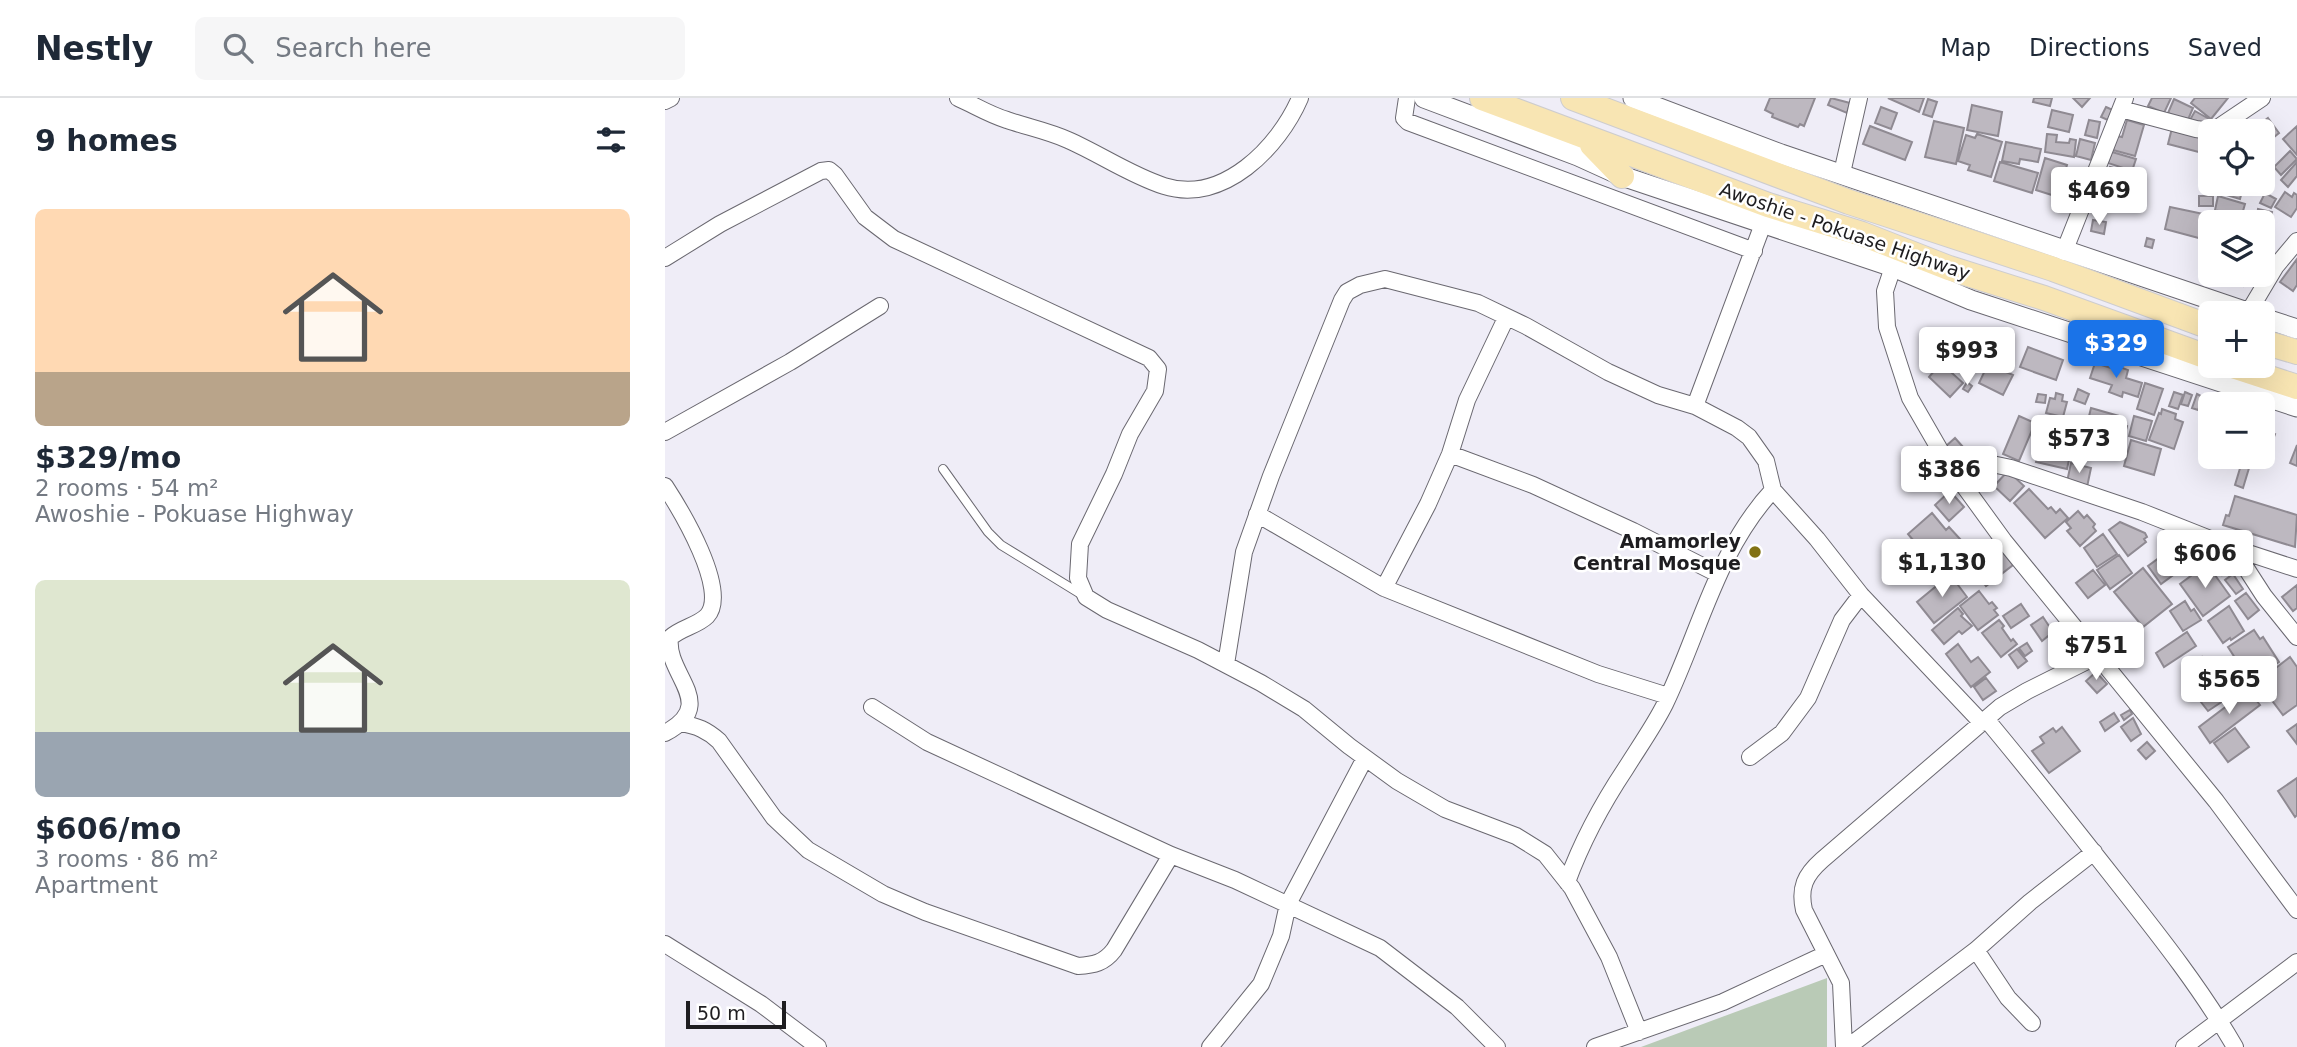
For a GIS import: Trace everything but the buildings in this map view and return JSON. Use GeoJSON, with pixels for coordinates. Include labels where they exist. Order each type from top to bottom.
{"type":"FeatureCollection","features":[{"type":"Feature","properties":{"kind":"main road","name":"Awoshie - Pokuase Highway"},"geometry":{"type":"LineString","coordinates":[[1482,98],[1768,205],[1862,234],[1949,268],[2044,298],[2198,354]]}},
{"type":"Feature","properties":{"kind":"main road","name":"Awoshie - Pokuase Highway"},"geometry":{"type":"LineString","coordinates":[[1573,98],[1849,202],[2053,269],[2198,323]]}},
{"type":"Feature","properties":{"kind":"main road"},"geometry":{"type":"LineString","coordinates":[[1584,138],[1622,176]]}},
{"type":"Feature","properties":{"kind":"main road"},"geometry":{"type":"LineString","coordinates":[[2275,346],[2297,352]]}},
{"type":"Feature","properties":{"kind":"main road"},"geometry":{"type":"LineString","coordinates":[[2270,378],[2297,387]]}},
{"type":"Feature","properties":{"kind":"street"},"geometry":{"type":"LineString","coordinates":[[665,101],[671,98]]}},
{"type":"Feature","properties":{"kind":"street"},"geometry":{"type":"LineString","coordinates":[[958,98],[1005,120],[1035,127],[1069,140],[1130,173],[1167,187],[1193,190],[1231,176],[1254,163],[1290,120],[1300,98]]}},
{"type":"Feature","properties":{"kind":"street"},"geometry":{"type":"LineString","coordinates":[[1407,98],[1404,118],[1408,122],[1754,251]]}},
{"type":"Feature","properties":{"kind":"street"},"geometry":{"type":"LineString","coordinates":[[1424,98],[1578,156],[1622,176],[1893,267],[1971,300],[2297,407]]}},
{"type":"Feature","properties":{"kind":"street"},"geometry":{"type":"LineString","coordinates":[[1633,98],[1780,154],[2213,301]]}},
{"type":"Feature","properties":{"kind":"street"},"geometry":{"type":"LineString","coordinates":[[1842,173],[1859,98]]}},
{"type":"Feature","properties":{"kind":"street"},"geometry":{"type":"LineString","coordinates":[[2230,119],[2262,98]]}},
{"type":"Feature","properties":{"kind":"street"},"geometry":{"type":"LineString","coordinates":[[2064,251],[2123,104],[2198,127]]}},
{"type":"Feature","properties":{"kind":"street"},"geometry":{"type":"LineString","coordinates":[[665,258],[777,193],[821,171],[829,170],[865,217],[894,239],[1149,358],[1158,369],[1158,383],[1129,434],[1114,474],[1080,544],[1078,578],[1086,597],[1107,610],[1226,664],[1304,709],[1397,781],[1445,809],[1516,836],[1545,854],[1567,882],[1609,957],[1639,1031]]}},
{"type":"Feature","properties":{"kind":"street"},"geometry":{"type":"LineString","coordinates":[[1695,406],[1763,224]]}},
{"type":"Feature","properties":{"kind":"street"},"geometry":{"type":"LineString","coordinates":[[2256,301],[2276,266],[2297,241]]}},
{"type":"Feature","properties":{"kind":"street"},"geometry":{"type":"LineString","coordinates":[[1893,267],[1885,291],[1887,327],[1910,398],[1948,464],[2004,541],[2216,801],[2297,910]]}},
{"type":"Feature","properties":{"kind":"street"},"geometry":{"type":"LineString","coordinates":[[1226,664],[1244,552],[1299,404],[1347,292],[1370,281],[1385,279],[1478,303],[1620,378],[1658,395],[1695,406],[1749,437],[1766,461],[1773,490],[1818,539],[1861,595],[1984,721],[2094,852],[2153,927],[2220,1021],[2235,1047]]}},
{"type":"Feature","properties":{"kind":"street"},"geometry":{"type":"LineString","coordinates":[[665,432],[790,362],[880,306]]}},
{"type":"Feature","properties":{"kind":"street"},"geometry":{"type":"LineString","coordinates":[[1384,588],[1428,504],[1450,454],[1467,400],[1506,318]]}},
{"type":"Feature","properties":{"kind":"street"},"geometry":{"type":"LineString","coordinates":[[2275,322],[2297,329]]}},
{"type":"Feature","properties":{"kind":"street"},"geometry":{"type":"LineString","coordinates":[[1450,454],[1546,491],[1718,574]]}},
{"type":"Feature","properties":{"kind":"street"},"geometry":{"type":"LineString","coordinates":[[1948,464],[1973,460],[2011,468],[2142,512],[2233,548],[2297,569]]}},
{"type":"Feature","properties":{"kind":"street"},"geometry":{"type":"LineString","coordinates":[[665,486],[692,533],[707,568],[713,594],[713,603],[706,617],[674,634],[668,645],[671,660],[687,697],[688,709],[681,723],[665,733]]}},
{"type":"Feature","properties":{"kind":"street"},"geometry":{"type":"LineString","coordinates":[[1567,882],[1579,850],[1598,814],[1649,733],[1668,696],[1718,574],[1741,531],[1773,490]]}},
{"type":"Feature","properties":{"kind":"street"},"geometry":{"type":"LineString","coordinates":[[1257,514],[1384,588],[1598,674],[1668,696]]}},
{"type":"Feature","properties":{"kind":"street"},"geometry":{"type":"LineString","coordinates":[[2233,548],[2264,596],[2297,638]]}},
{"type":"Feature","properties":{"kind":"street"},"geometry":{"type":"LineString","coordinates":[[1750,758],[1782,733],[1808,698],[1843,620],[1861,595]]}},
{"type":"Feature","properties":{"kind":"street"},"geometry":{"type":"LineString","coordinates":[[1846,1047],[1841,983],[1804,910],[1801,897],[1805,877],[1984,721],[2027,691],[2097,656]]}},
{"type":"Feature","properties":{"kind":"street"},"geometry":{"type":"LineString","coordinates":[[872,707],[927,742],[1380,948],[1457,1007],[1497,1047]]}},
{"type":"Feature","properties":{"kind":"street"},"geometry":{"type":"LineString","coordinates":[[681,723],[709,732],[719,741],[774,818],[808,850],[883,894],[925,912],[1078,966],[1093,965],[1105,960],[1114,950],[1171,855]]}},
{"type":"Feature","properties":{"kind":"street"},"geometry":{"type":"LineString","coordinates":[[1212,1046],[1261,984],[1281,936],[1288,904],[1365,758]]}},
{"type":"Feature","properties":{"kind":"street"},"geometry":{"type":"LineString","coordinates":[[1846,1047],[1976,950],[2030,902],[2094,852]]}},
{"type":"Feature","properties":{"kind":"street"},"geometry":{"type":"LineString","coordinates":[[665,944],[761,1004],[818,1047]]}},
{"type":"Feature","properties":{"kind":"street"},"geometry":{"type":"LineString","coordinates":[[1976,950],[2008,998],[2032,1023]]}},
{"type":"Feature","properties":{"kind":"street"},"geometry":{"type":"LineString","coordinates":[[1595,1047],[1723,1002],[1826,954]]}},
{"type":"Feature","properties":{"kind":"street"},"geometry":{"type":"LineString","coordinates":[[2184,1047],[2297,962]]}},
{"type":"Feature","properties":{"kind":"lane"},"geometry":{"type":"LineString","coordinates":[[943,469],[988,532],[1001,545],[1086,597]]}},
{"type":"Feature","properties":{"kind":"green space"},"geometry":{"type":"Polygon","coordinates":[[[1827,978],[1827,1047],[1641,1047],[1827,978]]]}},
{"type":"Feature","properties":{"kind":"place","name":"Amamorley Central Mosque"},"geometry":{"type":"Point","coordinates":[1755,552]}}]}
